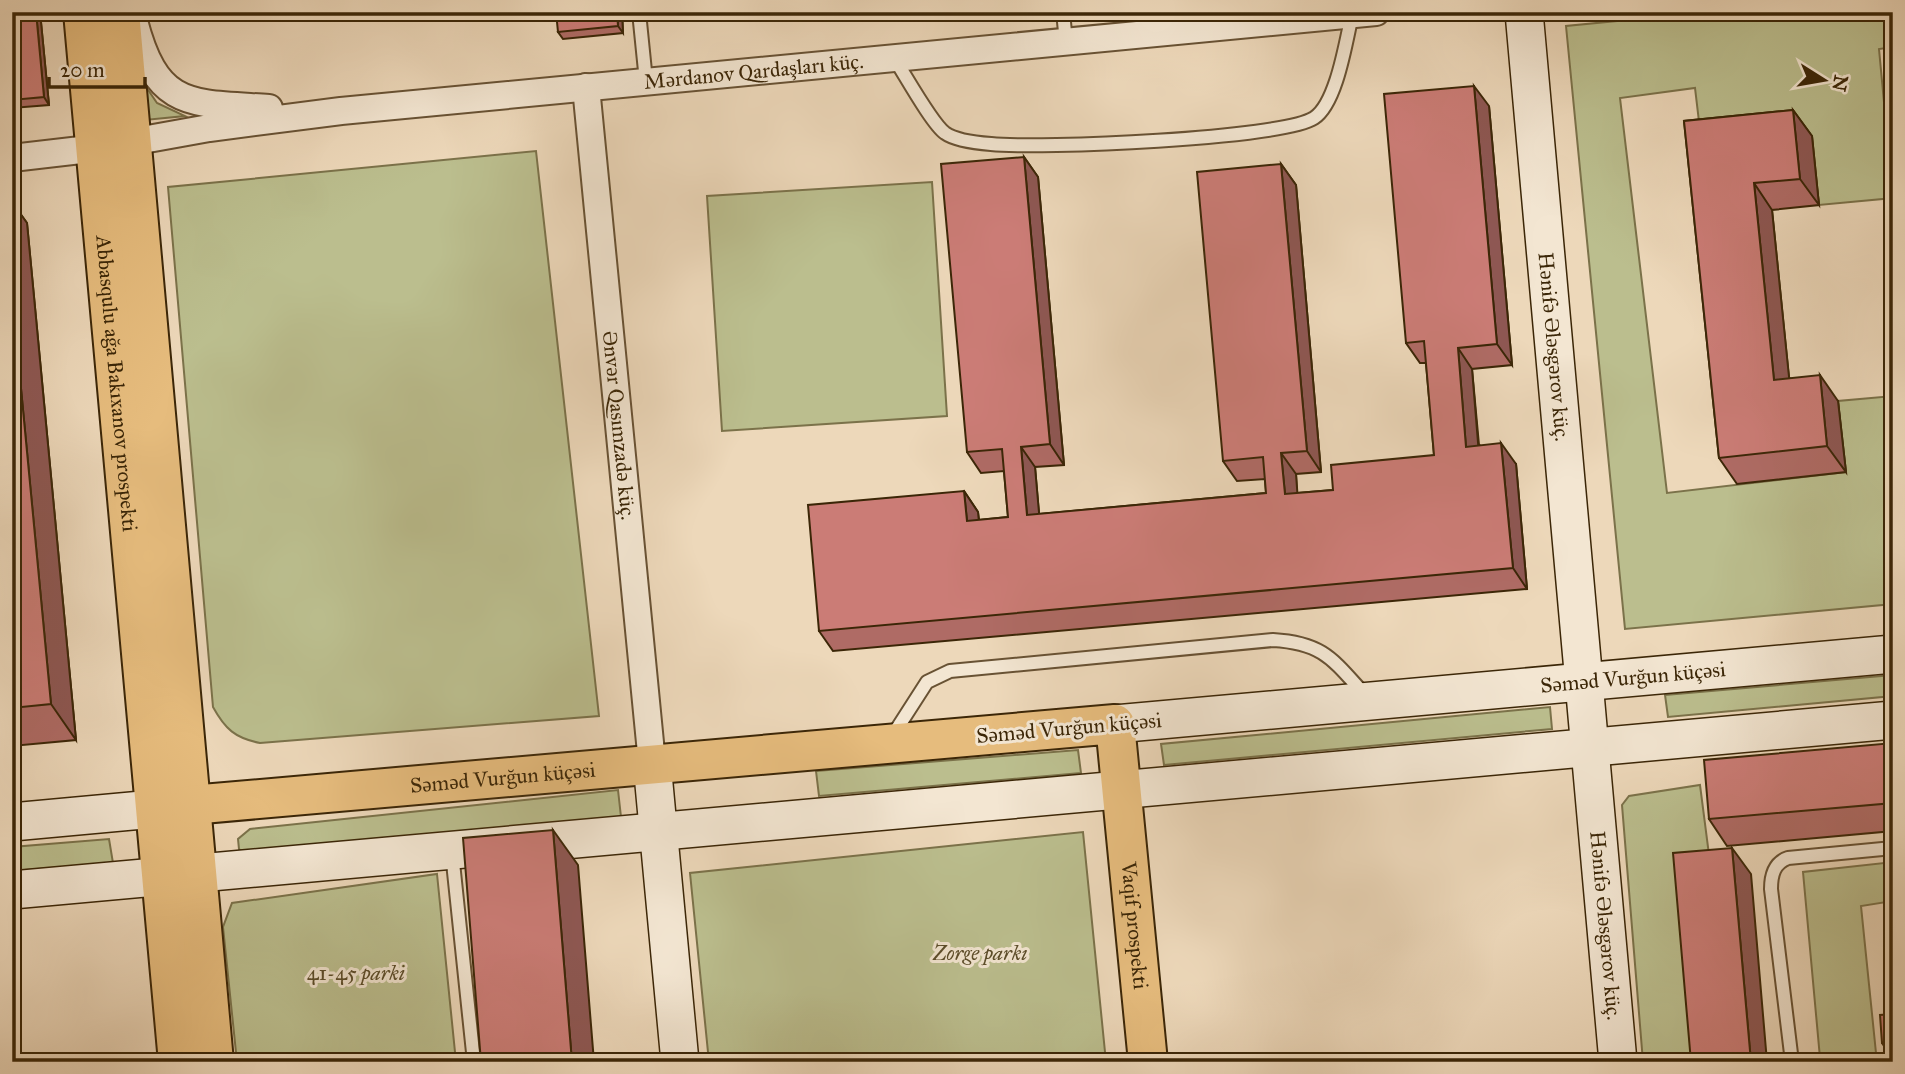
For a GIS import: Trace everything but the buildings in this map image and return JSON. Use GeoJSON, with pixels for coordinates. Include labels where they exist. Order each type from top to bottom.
{"type":"FeatureCollection","features":[{"type":"Feature","properties":{"kind":"main road","name":"Abbasqulu ağa Bakıxanov prospekti"},"geometry":{"type":"LineString","coordinates":[[83,12],[115,146]]}},
{"type":"Feature","properties":{"kind":"main road","name":"Abbasqulu ağa Bakıxanov prospekti"},"geometry":{"type":"LineString","coordinates":[[120,12],[115,146],[184,942]]}},
{"type":"Feature","properties":{"kind":"main road","name":"Hənifə Ələsgərov küç."},"geometry":{"type":"LineString","coordinates":[[1524,12],[1618,1062]]}},
{"type":"Feature","properties":{"kind":"main road","name":"Səməd Vurğun küçəsi"},"geometry":{"type":"LineString","coordinates":[[173,807],[1893,654]]}},
{"type":"Feature","properties":{"kind":"main road"},"geometry":{"type":"LineString","coordinates":[[12,890],[1893,720]]}},
{"type":"Feature","properties":{"kind":"main road","name":"Vaqif prospekti"},"geometry":{"type":"LineString","coordinates":[[1115,724],[1149,1062]]}},
{"type":"Feature","properties":{"kind":"main road"},"geometry":{"type":"LineString","coordinates":[[652,763],[680,1062]]}},
{"type":"Feature","properties":{"kind":"main road"},"geometry":{"type":"LineString","coordinates":[[12,822],[173,807]]}},
{"type":"Feature","properties":{"kind":"main road"},"geometry":{"type":"LineString","coordinates":[[178,1062],[184,942]]}},
{"type":"Feature","properties":{"kind":"main road"},"geometry":{"type":"LineString","coordinates":[[184,942],[214,1062]]}},
{"type":"Feature","properties":{"kind":"street"},"geometry":{"type":"LineString","coordinates":[[131,12],[147,61],[164,85],[175,94],[205,104],[341,111]]}},
{"type":"Feature","properties":{"kind":"street","name":"Mərdanov Qardaşları küç."},"geometry":{"type":"LineString","coordinates":[[12,158],[115,146],[220,126],[341,111],[1364,13]]}},
{"type":"Feature","properties":{"kind":"street","name":"Ənvər Qasımzadə küç."},"geometry":{"type":"LineString","coordinates":[[586,87],[652,763]]}},
{"type":"Feature","properties":{"kind":"lane"},"geometry":{"type":"LineString","coordinates":[[639,12],[646,81]]}},
{"type":"Feature","properties":{"kind":"lane"},"geometry":{"type":"LineString","coordinates":[[1063,12],[1066,42]]}},
{"type":"Feature","properties":{"kind":"lane"},"geometry":{"type":"LineString","coordinates":[[894,58],[944,133],[971,141],[993,145],[1078,144],[1251,132],[1296,126],[1317,117],[1333,90],[1364,13]]}},
{"type":"Feature","properties":{"kind":"lane"},"geometry":{"type":"LineString","coordinates":[[1893,131],[1893,154]]}},
{"type":"Feature","properties":{"kind":"lane"},"geometry":{"type":"LineString","coordinates":[[888,743],[927,682],[950,671],[1273,640],[1304,642],[1321,652],[1336,663],[1370,702]]}},
{"type":"Feature","properties":{"kind":"lane"},"geometry":{"type":"LineString","coordinates":[[1792,1062],[1771,889],[1775,869],[1779,862],[1788,858],[1893,848]]}},
{"type":"Feature","properties":{"kind":"lane"},"geometry":{"type":"LineString","coordinates":[[452,849],[474,1062]]}},
{"type":"Feature","properties":{"kind":"green space"},"geometry":{"type":"Polygon","coordinates":[[[1710,12],[1893,12],[1893,47],[1879,49],[1893,198],[1819,205],[1811,136],[1702,147],[1695,88],[1620,98],[1667,493],[1845,472],[1838,401],[1893,396],[1893,604],[1625,629],[1566,26],[1710,12]]]}},
{"type":"Feature","properties":{"kind":"green space"},"geometry":{"type":"Polygon","coordinates":[[[140,78],[157,103],[185,116],[145,120],[140,78]]]}},
{"type":"Feature","properties":{"kind":"green space"},"geometry":{"type":"Polygon","coordinates":[[[536,151],[599,716],[260,743],[237,735],[227,727],[213,707],[168,187],[536,151]]]}},
{"type":"Feature","properties":{"kind":"green space"},"geometry":{"type":"Polygon","coordinates":[[[932,182],[947,416],[722,431],[707,196],[932,182]]]}},
{"type":"Feature","properties":{"kind":"green space"},"geometry":{"type":"Polygon","coordinates":[[[1893,675],[1893,696],[1668,717],[1665,695],[1893,675]]]}},
{"type":"Feature","properties":{"kind":"green space"},"geometry":{"type":"Polygon","coordinates":[[[1550,707],[1552,729],[1164,765],[1161,744],[1550,707]]]}},
{"type":"Feature","properties":{"kind":"green space"},"geometry":{"type":"Polygon","coordinates":[[[1078,750],[1081,773],[819,796],[816,771],[1078,750]]]}},
{"type":"Feature","properties":{"kind":"green space"},"geometry":{"type":"Polygon","coordinates":[[[1700,785],[1712,878],[1707,1062],[1643,1062],[1622,805],[1629,796],[1700,785]]]}},
{"type":"Feature","properties":{"kind":"green space"},"geometry":{"type":"Polygon","coordinates":[[[618,790],[621,817],[243,853],[239,849],[238,839],[250,829],[618,790]]]}},
{"type":"Feature","properties":{"kind":"green space","name":"Zorge parkı"},"geometry":{"type":"Polygon","coordinates":[[[1083,832],[1106,1062],[709,1062],[690,873],[1083,832]]]}},
{"type":"Feature","properties":{"kind":"green space"},"geometry":{"type":"Polygon","coordinates":[[[109,839],[113,863],[12,871],[12,847],[109,839]]]}},
{"type":"Feature","properties":{"kind":"green space"},"geometry":{"type":"Polygon","coordinates":[[[1893,862],[1893,901],[1861,906],[1876,1053],[1820,1058],[1803,872],[1893,862]]]}},
{"type":"Feature","properties":{"kind":"green space","name":"41-45 parki"},"geometry":{"type":"Polygon","coordinates":[[[437,874],[456,1062],[237,1062],[223,927],[232,903],[437,874]]]}}]}
